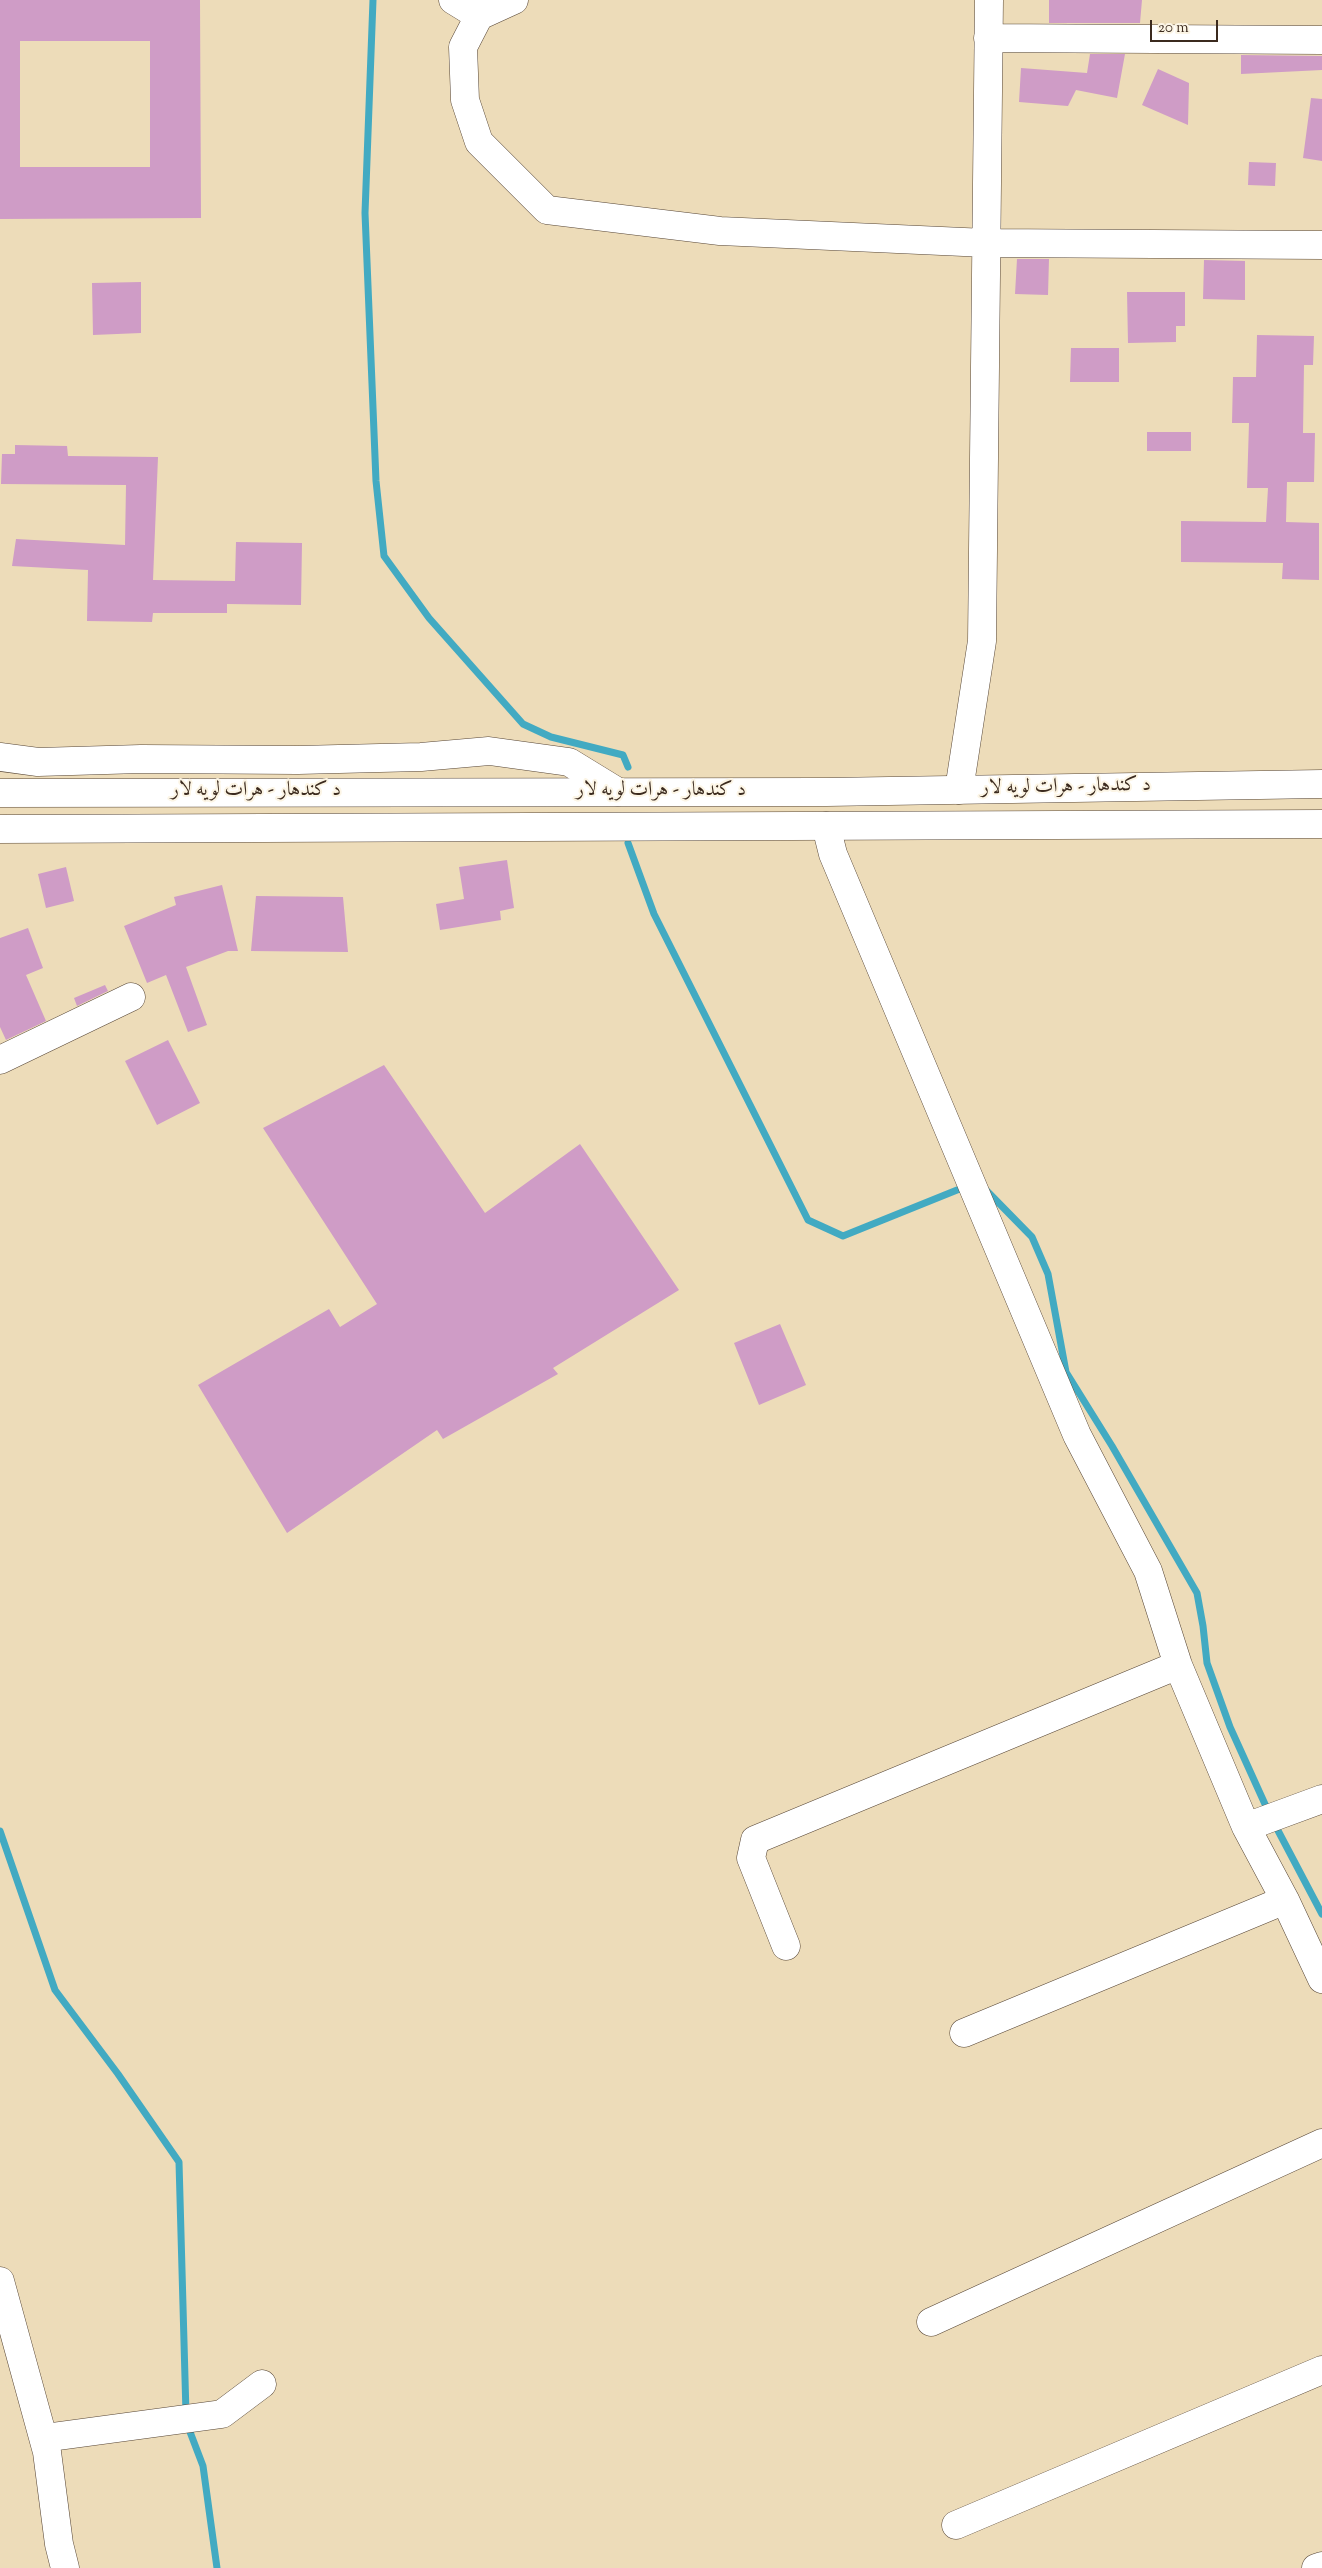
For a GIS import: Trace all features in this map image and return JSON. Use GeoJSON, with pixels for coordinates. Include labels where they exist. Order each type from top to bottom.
{"type":"FeatureCollection","features":[{"type":"Feature","properties":{"kind":"main road"},"geometry":{"type":"LineString","coordinates":[[453,0],[478,16]]}},
{"type":"Feature","properties":{"kind":"main road"},"geometry":{"type":"LineString","coordinates":[[514,0],[478,16],[463,47],[465,100],[479,142],[547,210],[720,231],[986,243],[1322,245]]}},
{"type":"Feature","properties":{"kind":"main road"},"geometry":{"type":"LineString","coordinates":[[959,790],[982,641],[988,0]]}},
{"type":"Feature","properties":{"kind":"main road"},"geometry":{"type":"LineString","coordinates":[[988,38],[1322,40]]}},
{"type":"Feature","properties":{"kind":"main road"},"geometry":{"type":"LineString","coordinates":[[0,757],[38,762],[141,759],[298,760],[421,757],[489,751],[569,762],[618,792]]}},
{"type":"Feature","properties":{"kind":"main road","name":"د کندهار - هرات لويه لار"},"geometry":{"type":"LineString","coordinates":[[0,793],[828,792],[1322,784]]}},
{"type":"Feature","properties":{"kind":"main road"},"geometry":{"type":"LineString","coordinates":[[828,792],[826,826],[832,854],[1077,1435],[1148,1571],[1178,1665],[1262,1821],[1285,1900],[1322,1979]]}},
{"type":"Feature","properties":{"kind":"main road","name":"د کندهار - هرات لويه لار"},"geometry":{"type":"LineString","coordinates":[[0,829],[1322,824]]}},
{"type":"Feature","properties":{"kind":"main road"},"geometry":{"type":"LineString","coordinates":[[0,1060],[131,997]]}},
{"type":"Feature","properties":{"kind":"main road"},"geometry":{"type":"LineString","coordinates":[[786,1946],[751,1858],[755,1840],[1178,1665]]}},
{"type":"Feature","properties":{"kind":"main road"},"geometry":{"type":"LineString","coordinates":[[1262,1821],[1322,1799]]}},
{"type":"Feature","properties":{"kind":"main road"},"geometry":{"type":"LineString","coordinates":[[964,2033],[1285,1900]]}},
{"type":"Feature","properties":{"kind":"main road"},"geometry":{"type":"LineString","coordinates":[[931,2322],[1322,2143]]}},
{"type":"Feature","properties":{"kind":"main road"},"geometry":{"type":"LineString","coordinates":[[0,2281],[44,2438],[59,2544],[65,2568]]}},
{"type":"Feature","properties":{"kind":"main road"},"geometry":{"type":"LineString","coordinates":[[956,2525],[1322,2370]]}},
{"type":"Feature","properties":{"kind":"main road"},"geometry":{"type":"LineString","coordinates":[[44,2438],[222,2414],[262,2384]]}},
{"type":"Feature","properties":{"kind":"main road"},"geometry":{"type":"LineString","coordinates":[[1316,2568],[1322,2566]]}},
{"type":"Feature","properties":{"kind":"building"},"geometry":{"type":"Polygon","coordinates":[[[0,0],[200,0],[201,218],[0,219],[0,0]],[[20,41],[20,167],[150,167],[150,41],[20,41]]]}},
{"type":"Feature","properties":{"kind":"building"},"geometry":{"type":"Polygon","coordinates":[[[1049,0],[1142,0],[1140,23],[1049,23],[1049,0]]]}},
{"type":"Feature","properties":{"kind":"building"},"geometry":{"type":"Polygon","coordinates":[[[1090,54],[1125,54],[1117,98],[1076,90],[1068,106],[1019,102],[1021,68],[1087,73],[1090,54]]]}},
{"type":"Feature","properties":{"kind":"building"},"geometry":{"type":"Polygon","coordinates":[[[1241,55],[1322,56],[1322,70],[1241,74],[1241,55]]]}},
{"type":"Feature","properties":{"kind":"building"},"geometry":{"type":"Polygon","coordinates":[[[1158,69],[1189,83],[1188,125],[1142,105],[1158,69]]]}},
{"type":"Feature","properties":{"kind":"building"},"geometry":{"type":"Polygon","coordinates":[[[1311,98],[1322,99],[1322,161],[1303,158],[1311,98]]]}},
{"type":"Feature","properties":{"kind":"building"},"geometry":{"type":"Polygon","coordinates":[[[1249,162],[1276,163],[1275,186],[1248,185],[1249,162]]]}},
{"type":"Feature","properties":{"kind":"building"},"geometry":{"type":"Polygon","coordinates":[[[1017,259],[1049,259],[1048,295],[1015,294],[1017,259]]]}},
{"type":"Feature","properties":{"kind":"building"},"geometry":{"type":"Polygon","coordinates":[[[1204,260],[1245,261],[1245,300],[1203,299],[1204,260]]]}},
{"type":"Feature","properties":{"kind":"building"},"geometry":{"type":"Polygon","coordinates":[[[141,282],[141,333],[93,335],[92,283],[141,282]]]}},
{"type":"Feature","properties":{"kind":"building"},"geometry":{"type":"Polygon","coordinates":[[[1127,292],[1185,292],[1185,326],[1176,326],[1176,342],[1128,343],[1127,292]]]}},
{"type":"Feature","properties":{"kind":"building"},"geometry":{"type":"Polygon","coordinates":[[[1257,335],[1314,336],[1313,365],[1304,365],[1303,433],[1315,433],[1314,482],[1287,482],[1286,522],[1319,523],[1319,580],[1282,579],[1283,563],[1181,562],[1181,521],[1266,522],[1268,488],[1247,488],[1249,423],[1232,423],[1233,377],[1256,377],[1257,335]]]}},
{"type":"Feature","properties":{"kind":"building"},"geometry":{"type":"Polygon","coordinates":[[[1071,348],[1119,348],[1119,382],[1070,382],[1071,348]]]}},
{"type":"Feature","properties":{"kind":"building"},"geometry":{"type":"Polygon","coordinates":[[[1147,432],[1191,432],[1191,451],[1147,451],[1147,432]]]}},
{"type":"Feature","properties":{"kind":"building"},"geometry":{"type":"Polygon","coordinates":[[[15,445],[67,446],[68,456],[158,457],[153,580],[235,581],[236,542],[302,543],[301,605],[227,604],[227,613],[153,613],[152,622],[87,621],[88,570],[12,566],[16,539],[125,545],[126,485],[1,484],[2,454],[15,454],[15,445]]]}},
{"type":"Feature","properties":{"kind":"building"},"geometry":{"type":"Polygon","coordinates":[[[507,860],[514,908],[500,911],[501,920],[440,930],[436,904],[464,899],[459,867],[507,860]]]}},
{"type":"Feature","properties":{"kind":"building"},"geometry":{"type":"Polygon","coordinates":[[[66,867],[74,901],[46,908],[38,874],[66,867]]]}},
{"type":"Feature","properties":{"kind":"building"},"geometry":{"type":"Polygon","coordinates":[[[222,885],[238,951],[228,951],[186,967],[207,1025],[188,1032],[166,975],[147,983],[124,926],[176,905],[174,897],[222,885]]]}},
{"type":"Feature","properties":{"kind":"building"},"geometry":{"type":"Polygon","coordinates":[[[256,896],[343,897],[348,952],[251,951],[256,896]]]}},
{"type":"Feature","properties":{"kind":"building"},"geometry":{"type":"Polygon","coordinates":[[[28,928],[43,968],[26,975],[46,1021],[6,1040],[0,1027],[0,938],[28,928]]]}},
{"type":"Feature","properties":{"kind":"building"},"geometry":{"type":"Polygon","coordinates":[[[105,985],[108,991],[77,1006],[74,998],[105,985]]]}},
{"type":"Feature","properties":{"kind":"building"},"geometry":{"type":"Polygon","coordinates":[[[168,1040],[200,1103],[157,1125],[125,1061],[168,1040]]]}},
{"type":"Feature","properties":{"kind":"building"},"geometry":{"type":"Polygon","coordinates":[[[384,1065],[485,1213],[580,1144],[679,1290],[553,1368],[558,1374],[443,1439],[437,1430],[287,1533],[198,1385],[329,1309],[340,1327],[377,1304],[263,1128],[384,1065]]]}},
{"type":"Feature","properties":{"kind":"building"},"geometry":{"type":"Polygon","coordinates":[[[780,1324],[806,1385],[759,1405],[734,1343],[780,1324]]]}},
{"type":"Feature","properties":{"kind":"waterway"},"geometry":{"type":"LineString","coordinates":[[373,0],[365,213],[376,481],[384,556],[429,618],[523,724],[551,737],[623,755],[628,767]]}},
{"type":"Feature","properties":{"kind":"waterway"},"geometry":{"type":"LineString","coordinates":[[628,843],[654,914],[808,1220],[843,1236],[967,1186]]}},
{"type":"Feature","properties":{"kind":"waterway"},"geometry":{"type":"LineString","coordinates":[[986,1190],[1032,1237],[1048,1274],[1066,1372],[1112,1446],[1197,1593],[1207,1663],[1230,1727],[1269,1813]]}},
{"type":"Feature","properties":{"kind":"waterway"},"geometry":{"type":"LineString","coordinates":[[1274,1823],[1322,1914]]}},
{"type":"Feature","properties":{"kind":"waterway"},"geometry":{"type":"LineString","coordinates":[[0,1831],[55,1990],[118,2074],[179,2162],[186,2414]]}},
{"type":"Feature","properties":{"kind":"waterway"},"geometry":{"type":"LineString","coordinates":[[187,2424],[203,2466],[217,2568]]}}]}
